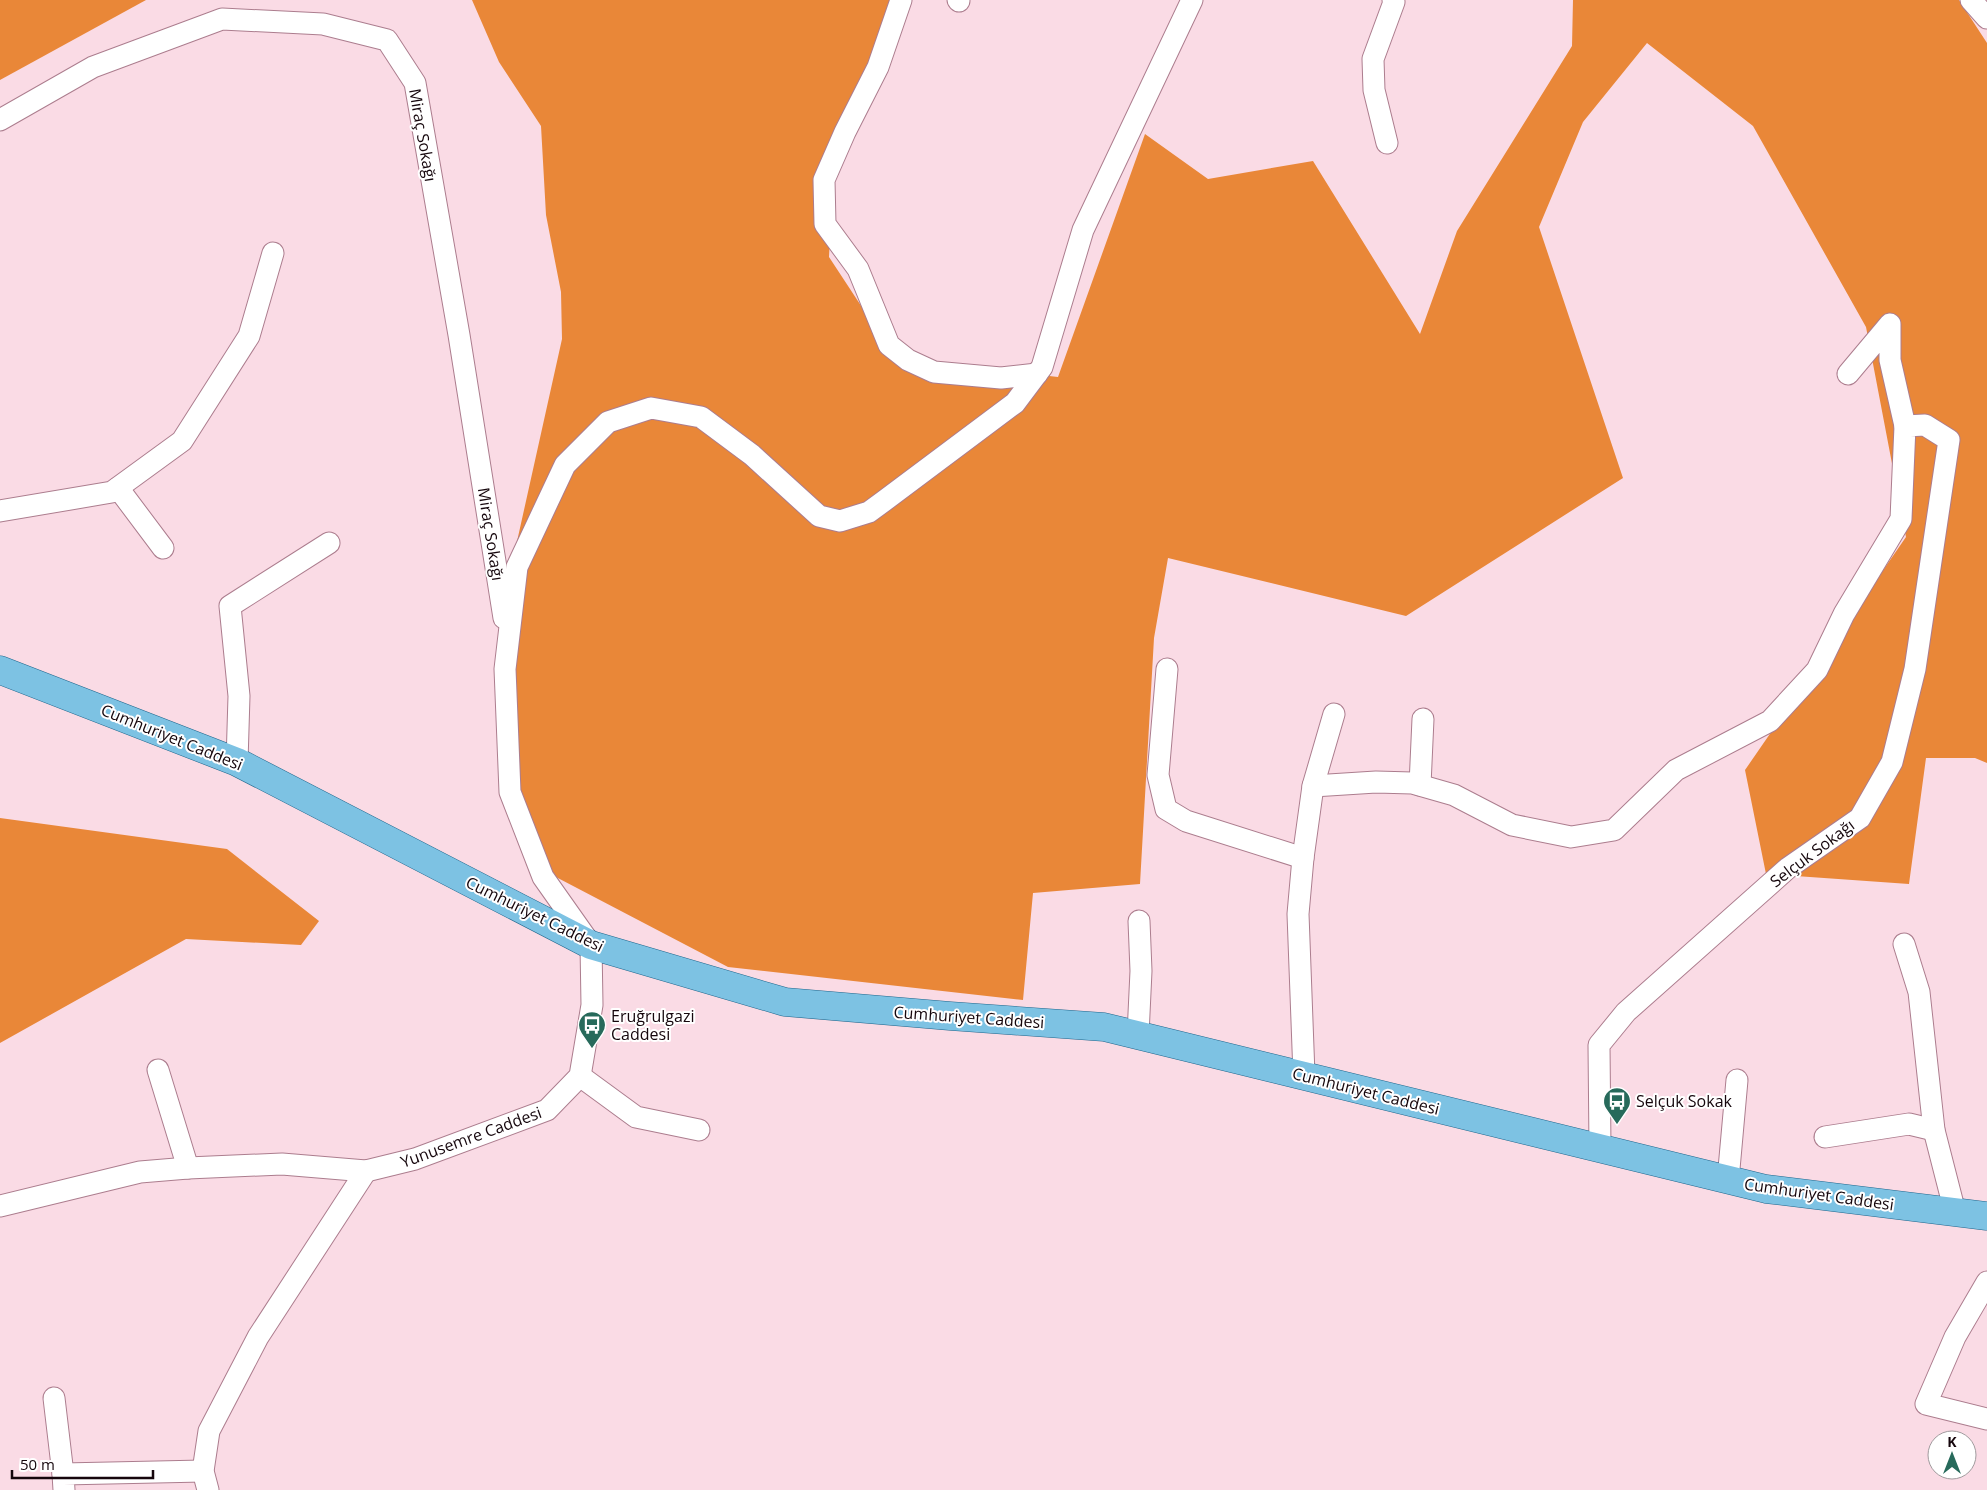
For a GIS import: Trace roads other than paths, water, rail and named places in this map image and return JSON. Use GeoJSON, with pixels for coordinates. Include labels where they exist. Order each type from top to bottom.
{"type":"FeatureCollection","features":[{"type":"Feature","properties":{"kind":"main road","name":"Cumhuriyet Caddesi"},"geometry":{"type":"LineString","coordinates":[[0,670],[237,762],[591,945],[785,1002],[1104,1027],[1766,1189],[1987,1216]]}},
{"type":"Feature","properties":{"kind":"street"},"geometry":{"type":"LineString","coordinates":[[901,0],[878,66],[845,132],[824,180],[825,224],[858,269],[889,345],[908,360],[934,372],[1001,378],[1037,374]]}},
{"type":"Feature","properties":{"kind":"street"},"geometry":{"type":"LineString","coordinates":[[699,1130],[636,1117],[580,1076],[592,1005],[591,945],[543,877],[510,792],[505,669],[517,566],[565,465],[608,422],[651,408],[701,417],[752,454],[819,516],[840,521],[869,512],[1015,403],[1042,367],[1083,230],[1192,0]]}},
{"type":"Feature","properties":{"kind":"street"},"geometry":{"type":"LineString","coordinates":[[1387,143],[1374,90],[1373,59],[1394,2],[1393,0]]}},
{"type":"Feature","properties":{"kind":"street"},"geometry":{"type":"LineString","coordinates":[[1971,0],[1987,18]]}},
{"type":"Feature","properties":{"kind":"street","name":"Miraç Sokağı"},"geometry":{"type":"LineString","coordinates":[[0,120],[93,68],[222,19],[323,24],[386,40],[415,83],[508,643]]}},
{"type":"Feature","properties":{"kind":"street"},"geometry":{"type":"LineString","coordinates":[[0,511],[112,492],[182,441],[249,336],[273,253]]}},
{"type":"Feature","properties":{"kind":"street"},"geometry":{"type":"LineString","coordinates":[[1313,786],[1376,782],[1412,783],[1454,795],[1512,825],[1571,837],[1614,830],[1676,770],[1770,721],[1817,670],[1844,614],[1900,519],[1905,426],[1890,360],[1890,324],[1848,374]]}},
{"type":"Feature","properties":{"kind":"street","name":"Selçuk Sokağı"},"geometry":{"type":"LineString","coordinates":[[1600,1148],[1599,1044],[1626,1012],[1788,868],[1860,818],[1892,762],[1915,668],[1949,440],[1925,425],[1905,426]]}},
{"type":"Feature","properties":{"kind":"street"},"geometry":{"type":"LineString","coordinates":[[118,488],[163,548]]}},
{"type":"Feature","properties":{"kind":"street"},"geometry":{"type":"LineString","coordinates":[[237,762],[239,696],[230,606],[329,543]]}},
{"type":"Feature","properties":{"kind":"street"},"geometry":{"type":"LineString","coordinates":[[1167,669],[1158,775],[1166,809],[1186,821],[1303,858]]}},
{"type":"Feature","properties":{"kind":"street"},"geometry":{"type":"LineString","coordinates":[[1304,1075],[1298,914],[1303,858],[1313,786],[1334,714]]}},
{"type":"Feature","properties":{"kind":"street"},"geometry":{"type":"LineString","coordinates":[[1420,785],[1423,719]]}},
{"type":"Feature","properties":{"kind":"street"},"geometry":{"type":"LineString","coordinates":[[1138,1035],[1141,971],[1139,921]]}},
{"type":"Feature","properties":{"kind":"street"},"geometry":{"type":"LineString","coordinates":[[1904,944],[1919,992],[1934,1130],[1955,1212]]}},
{"type":"Feature","properties":{"kind":"street"},"geometry":{"type":"LineString","coordinates":[[158,1070],[188,1168]]}},
{"type":"Feature","properties":{"kind":"street","name":"Yunusemre Caddesi"},"geometry":{"type":"LineString","coordinates":[[0,1206],[140,1172],[282,1164],[366,1171],[415,1159],[547,1110],[580,1076]]}},
{"type":"Feature","properties":{"kind":"street"},"geometry":{"type":"LineString","coordinates":[[1728,1180],[1737,1080]]}},
{"type":"Feature","properties":{"kind":"street"},"geometry":{"type":"LineString","coordinates":[[1825,1137],[1909,1124],[1934,1130]]}},
{"type":"Feature","properties":{"kind":"street"},"geometry":{"type":"LineString","coordinates":[[54,1398],[63,1482],[205,1480],[209,1431],[258,1337],[366,1171]]}},
{"type":"Feature","properties":{"kind":"street"},"geometry":{"type":"LineString","coordinates":[[1987,1282],[1955,1337],[1926,1404],[1987,1419]]}},
{"type":"Feature","properties":{"kind":"place","name":"Eruğrulgazi Caddesi"},"geometry":{"type":"Point","coordinates":[592,1049]}},
{"type":"Feature","properties":{"kind":"place","name":"Selçuk Sokak"},"geometry":{"type":"Point","coordinates":[1617,1125]}}]}
